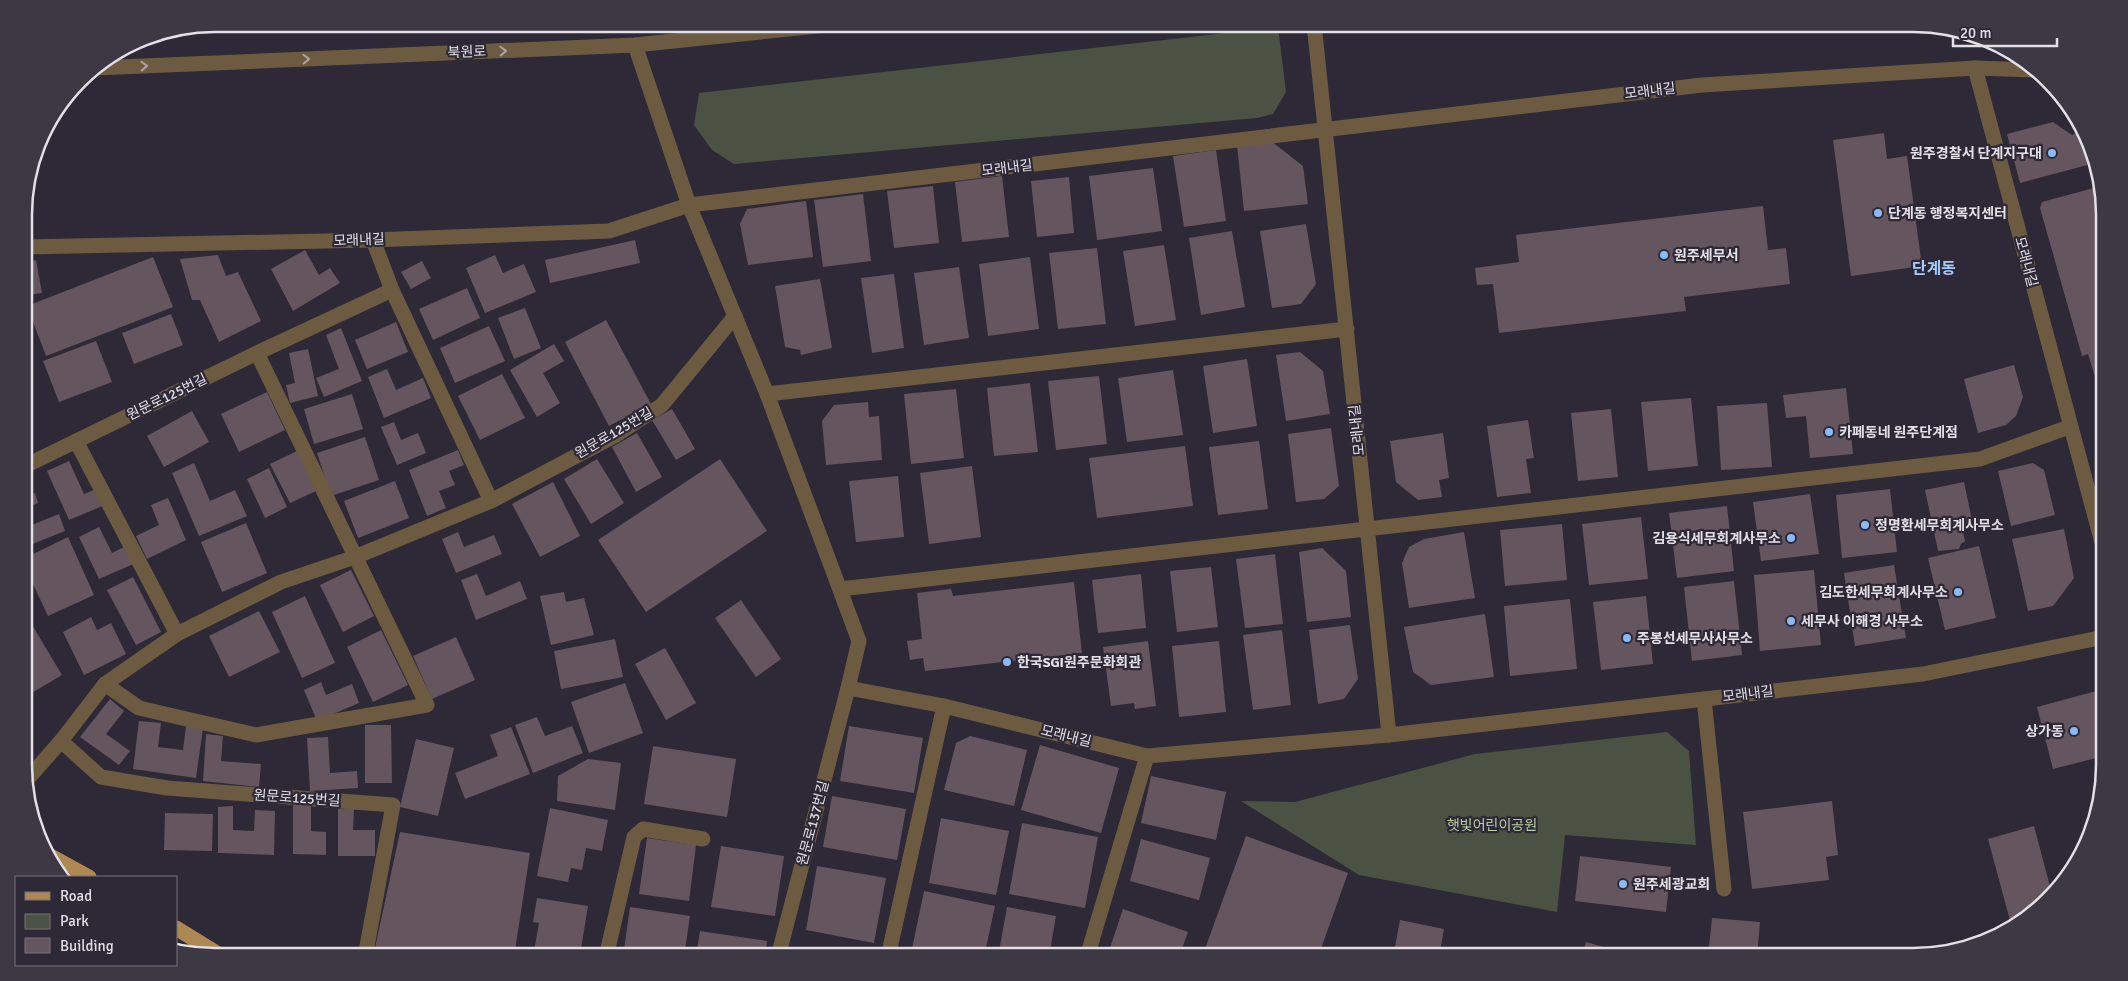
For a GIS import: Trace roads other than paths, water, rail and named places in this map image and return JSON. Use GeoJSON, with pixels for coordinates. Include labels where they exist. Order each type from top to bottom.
{"type":"FeatureCollection","features":[{"type":"Feature","properties":{"kind":"main road"},"geometry":{"type":"LineString","coordinates":[[59,861],[87,876]]}},
{"type":"Feature","properties":{"kind":"main road"},"geometry":{"type":"LineString","coordinates":[[178,929],[208,948]]}},
{"type":"Feature","properties":{"kind":"street","name":"북원로"},"geometry":{"type":"LineString","coordinates":[[108,67],[635,45],[760,32]]}},
{"type":"Feature","properties":{"kind":"street","name":"모래내길"},"geometry":{"type":"LineString","coordinates":[[1315,32],[1389,735]]}},
{"type":"Feature","properties":{"kind":"street"},"geometry":{"type":"LineString","coordinates":[[635,45],[689,205],[767,394],[859,640],[848,688]]}},
{"type":"Feature","properties":{"kind":"street","name":"모래내길"},"geometry":{"type":"LineString","coordinates":[[1975,68],[2096,521]]}},
{"type":"Feature","properties":{"kind":"street","name":"모래내길"},"geometry":{"type":"LineString","coordinates":[[32,247],[373,240],[609,231],[689,205],[1702,85],[1975,68],[2023,70]]}},
{"type":"Feature","properties":{"kind":"street"},"geometry":{"type":"LineString","coordinates":[[373,240],[392,290],[491,501]]}},
{"type":"Feature","properties":{"kind":"street","name":"원문로125번길"},"geometry":{"type":"LineString","coordinates":[[32,463],[258,352],[392,290]]}},
{"type":"Feature","properties":{"kind":"street","name":"원문로125번길"},"geometry":{"type":"LineString","coordinates":[[33,773],[61,741],[105,684],[177,634],[281,582],[355,557],[491,501],[616,435],[662,405],[735,316]]}},
{"type":"Feature","properties":{"kind":"street"},"geometry":{"type":"LineString","coordinates":[[767,394],[1347,329]]}},
{"type":"Feature","properties":{"kind":"street"},"geometry":{"type":"LineString","coordinates":[[105,684],[139,708],[256,735],[427,705],[258,352]]}},
{"type":"Feature","properties":{"kind":"street"},"geometry":{"type":"LineString","coordinates":[[840,589],[1980,459],[2070,427]]}},
{"type":"Feature","properties":{"kind":"street"},"geometry":{"type":"LineString","coordinates":[[76,441],[177,634]]}},
{"type":"Feature","properties":{"kind":"street","name":"모래내길"},"geometry":{"type":"LineString","coordinates":[[848,688],[944,706],[1147,756],[1389,735],[1924,674],[2096,639]]}},
{"type":"Feature","properties":{"kind":"street","name":"원문로137번길"},"geometry":{"type":"LineString","coordinates":[[780,948],[848,688]]}},
{"type":"Feature","properties":{"kind":"street"},"geometry":{"type":"LineString","coordinates":[[1704,699],[1724,889]]}},
{"type":"Feature","properties":{"kind":"street"},"geometry":{"type":"LineString","coordinates":[[890,948],[944,706]]}},
{"type":"Feature","properties":{"kind":"street","name":"원문로125번길"},"geometry":{"type":"LineString","coordinates":[[61,741],[101,777],[168,788],[393,805],[367,948]]}},
{"type":"Feature","properties":{"kind":"street"},"geometry":{"type":"LineString","coordinates":[[1090,948],[1147,756]]}},
{"type":"Feature","properties":{"kind":"street"},"geometry":{"type":"LineString","coordinates":[[608,948],[634,837],[643,829],[703,839]]}},
{"type":"Feature","properties":{"kind":"place","name":"원주경찰서 단계지구대"},"geometry":{"type":"Point","coordinates":[2052,153]}},
{"type":"Feature","properties":{"kind":"place","name":"단계동 행정복지센터"},"geometry":{"type":"Point","coordinates":[1878,213]}},
{"type":"Feature","properties":{"kind":"place","name":"원주세무서"},"geometry":{"type":"Point","coordinates":[1664,255]}},
{"type":"Feature","properties":{"kind":"place","name":"카페동네 원주단계점"},"geometry":{"type":"Point","coordinates":[1829,432]}},
{"type":"Feature","properties":{"kind":"place","name":"정명환세무회계사무소"},"geometry":{"type":"Point","coordinates":[1865,525]}},
{"type":"Feature","properties":{"kind":"place","name":"김용식세무회계사무소"},"geometry":{"type":"Point","coordinates":[1791,538]}},
{"type":"Feature","properties":{"kind":"place","name":"김도한세무회계사무소"},"geometry":{"type":"Point","coordinates":[1958,592]}},
{"type":"Feature","properties":{"kind":"place","name":"세무사 이해경 사무소"},"geometry":{"type":"Point","coordinates":[1791,621]}},
{"type":"Feature","properties":{"kind":"place","name":"주봉선세무사사무소"},"geometry":{"type":"Point","coordinates":[1627,638]}},
{"type":"Feature","properties":{"kind":"place","name":"한국SGI원주문화회관"},"geometry":{"type":"Point","coordinates":[1007,662]}},
{"type":"Feature","properties":{"kind":"place","name":"상가동"},"geometry":{"type":"Point","coordinates":[2074,731]}},
{"type":"Feature","properties":{"kind":"place","name":"원주세광교회"},"geometry":{"type":"Point","coordinates":[1623,884]}},
{"type":"Feature","properties":{"kind":"district","name":"단계동"},"geometry":{"type":"Point","coordinates":[1934,269]}},
{"type":"Feature","properties":{"kind":"park label","name":"햇빛어린이공원"},"geometry":{"type":"Point","coordinates":[1492,825]}}]}
